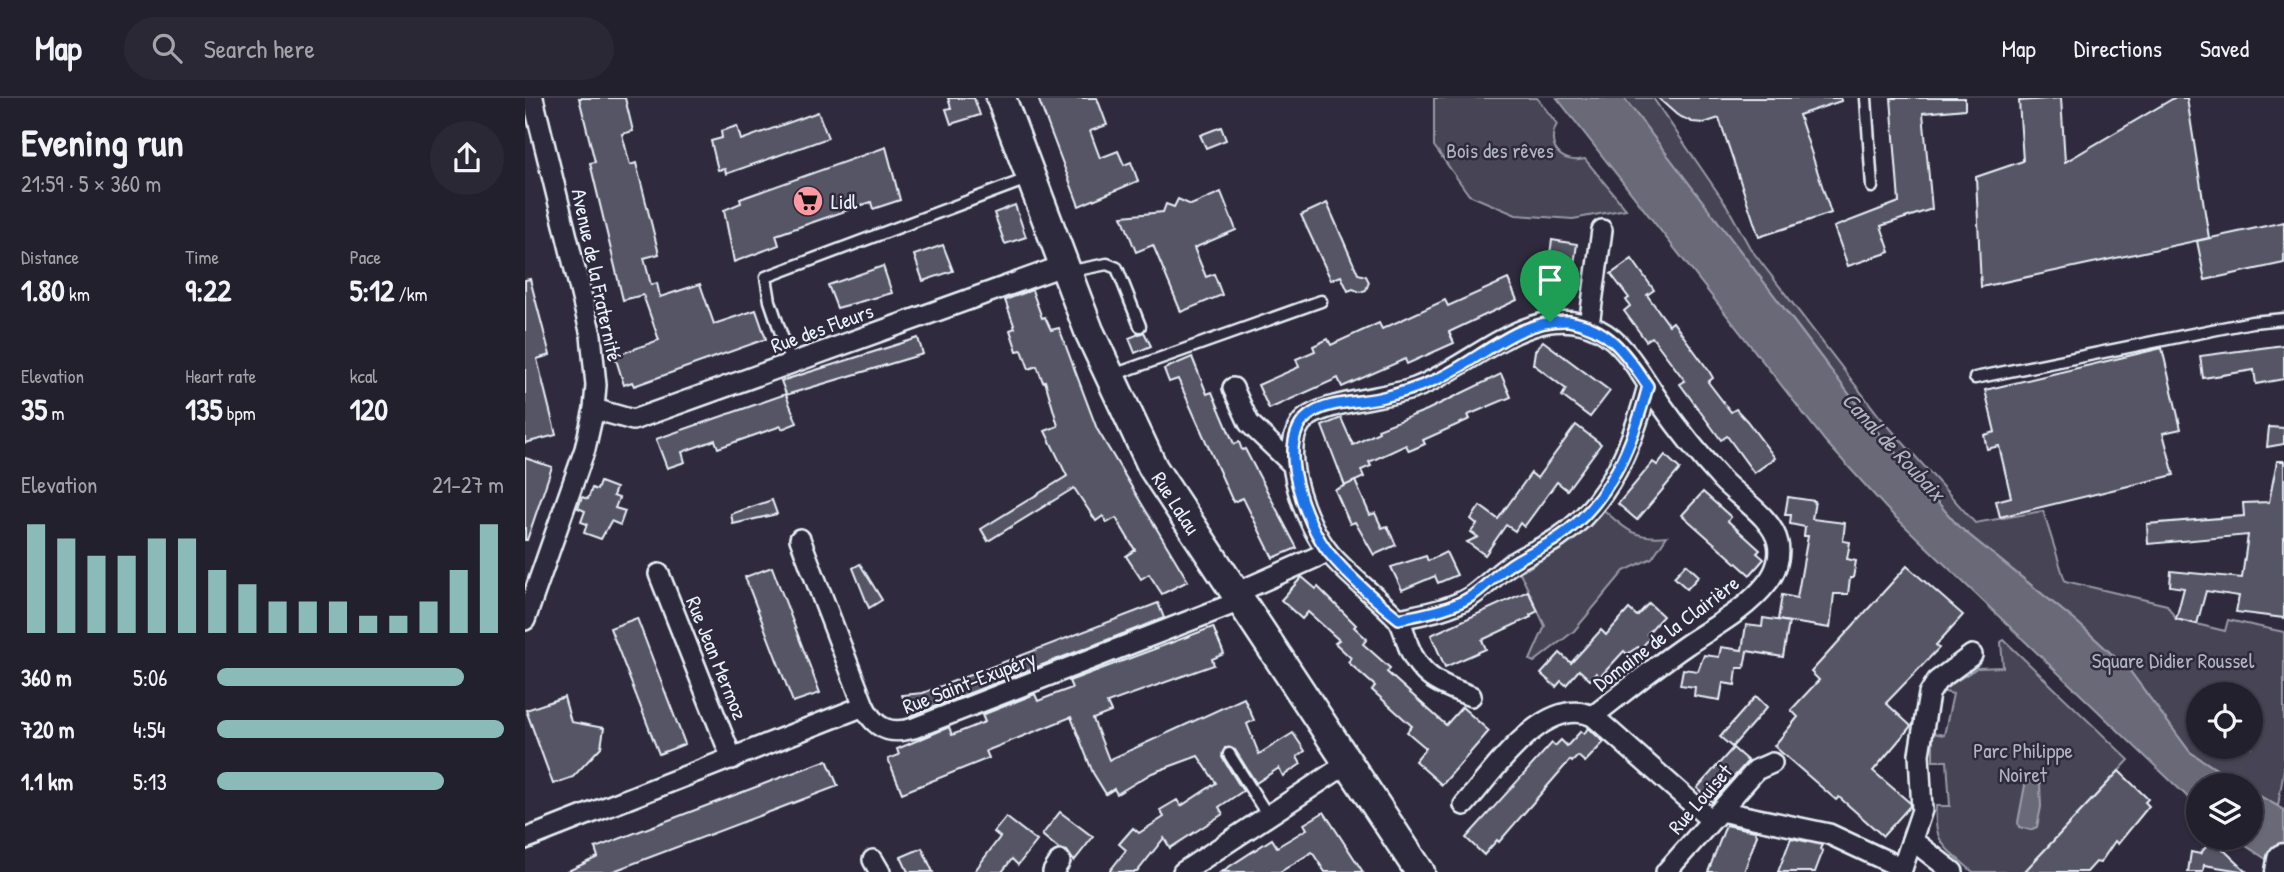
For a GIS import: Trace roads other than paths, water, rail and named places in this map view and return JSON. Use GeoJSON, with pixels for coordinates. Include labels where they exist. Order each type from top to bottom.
{"type":"FeatureCollection","features":[{"type":"Feature","properties":{"kind":"main road","name":"Rue Lalau"},"geometry":{"type":"LineString","coordinates":[[1001,98],[1089,331],[1153,468],[1420,872]]}},
{"type":"Feature","properties":{"kind":"main road"},"geometry":{"type":"LineString","coordinates":[[2282,872],[2284,860]]}},
{"type":"Feature","properties":{"kind":"street","name":"Avenue de la Fraternité"},"geometry":{"type":"LineString","coordinates":[[525,620],[585,449],[594,409],[596,373],[591,335],[533,98]]}},
{"type":"Feature","properties":{"kind":"street"},"geometry":{"type":"LineString","coordinates":[[1589,326],[1602,230]]}},
{"type":"Feature","properties":{"kind":"street","name":"Rue des Fleurs"},"geometry":{"type":"LineString","coordinates":[[594,409],[632,420],[1066,268]]}},
{"type":"Feature","properties":{"kind":"street","name":"Domaine de la Clairière"},"geometry":{"type":"LineString","coordinates":[[1471,696],[1436,683],[1422,672],[1399,619],[1328,552],[1310,517],[1292,464],[1295,436],[1302,422],[1317,411],[1381,398],[1430,382],[1526,328],[1559,321],[1589,326],[1618,343],[1719,477],[1769,525],[1778,540],[1779,556],[1773,575],[1751,600],[1593,716]]}},
{"type":"Feature","properties":{"kind":"street"},"geometry":{"type":"LineString","coordinates":[[1399,619],[1439,610],[1469,598],[1505,568],[1549,544],[1574,525],[1601,495],[1622,462],[1636,432],[1648,386]]}},
{"type":"Feature","properties":{"kind":"street","name":"Domaine de la Clairière"},"geometry":{"type":"LineString","coordinates":[[1233,388],[1249,423],[1292,464]]}},
{"type":"Feature","properties":{"kind":"street"},"geometry":{"type":"LineString","coordinates":[[525,839],[864,706],[800,539]]}},
{"type":"Feature","properties":{"kind":"street"},"geometry":{"type":"LineString","coordinates":[[1240,596],[1328,552]]}},
{"type":"Feature","properties":{"kind":"street","name":"Rue Jean Mermoz"},"geometry":{"type":"LineString","coordinates":[[659,574],[732,759]]}},
{"type":"Feature","properties":{"kind":"street","name":"Rue Saint-Exupéry"},"geometry":{"type":"LineString","coordinates":[[864,706],[881,728],[895,732],[914,729],[1240,596]]}},
{"type":"Feature","properties":{"kind":"street"},"geometry":{"type":"LineString","coordinates":[[1715,815],[1829,834],[1901,870],[1923,801],[1919,754],[1929,694],[1937,681],[1972,654]]}},
{"type":"Feature","properties":{"kind":"street","name":"Domaine de la Clairière"},"geometry":{"type":"LineString","coordinates":[[1464,805],[1542,722],[1572,712],[1593,716],[1715,815]]}},
{"type":"Feature","properties":{"kind":"street"},"geometry":{"type":"LineString","coordinates":[[1183,872],[1349,762]]}},
{"type":"Feature","properties":{"kind":"street","name":"Rue Louiset"},"geometry":{"type":"LineString","coordinates":[[1666,872],[1756,770],[1773,764]]}},
{"type":"Feature","properties":{"kind":"street"},"geometry":{"type":"LineString","coordinates":[[1912,840],[1953,872]]}},
{"type":"Feature","properties":{"kind":"lane"},"geometry":{"type":"LineString","coordinates":[[1866,98],[1872,187]]}},
{"type":"Feature","properties":{"kind":"lane"},"geometry":{"type":"LineString","coordinates":[[791,363],[770,301],[766,278],[1031,177]]}},
{"type":"Feature","properties":{"kind":"lane"},"geometry":{"type":"LineString","coordinates":[[1066,268],[1107,264],[1117,268],[1139,326]]}},
{"type":"Feature","properties":{"kind":"lane"},"geometry":{"type":"LineString","coordinates":[[1112,376],[1321,301]]}},
{"type":"Feature","properties":{"kind":"lane"},"geometry":{"type":"LineString","coordinates":[[1975,378],[2252,322],[2284,319]]}},
{"type":"Feature","properties":{"kind":"lane"},"geometry":{"type":"LineString","coordinates":[[1229,754],[1268,816]]}},
{"type":"Feature","properties":{"kind":"water"},"geometry":{"type":"Polygon","coordinates":[[[1557,98],[1624,98],[1881,436],[1958,526],[2078,623],[2129,670],[2186,747],[2186,759],[2201,759],[2222,773],[2186,773],[2186,796],[1887,509],[1825,441],[1557,98]]]}},
{"type":"Feature","properties":{"kind":"water"},"geometry":{"type":"Polygon","coordinates":[[[2026,780],[2040,783],[2041,807],[2037,827],[2030,830],[2019,827],[2018,822],[2026,780]]]}},
{"type":"Feature","properties":{"kind":"water"},"geometry":{"type":"Polygon","coordinates":[[[2263,798],[2284,810],[2284,871],[2252,850],[2263,850],[2263,798]]]}},
{"type":"Feature","properties":{"kind":"place","name":"Lidl"},"geometry":{"type":"Point","coordinates":[808,201]}},
{"type":"Feature","properties":{"kind":"park label","name":"Bois des rêves"},"geometry":{"type":"Point","coordinates":[1500,150]}},
{"type":"Feature","properties":{"kind":"park label","name":"Square Didier Roussel"},"geometry":{"type":"Point","coordinates":[2173,660]}},
{"type":"Feature","properties":{"kind":"park label","name":"Parc Philippe Noiret"},"geometry":{"type":"Point","coordinates":[2023,762]}},
{"type":"Feature","properties":{"kind":"water label","name":"Canal de Roubaix"},"geometry":{"type":"Point","coordinates":[1894,446]}}]}
